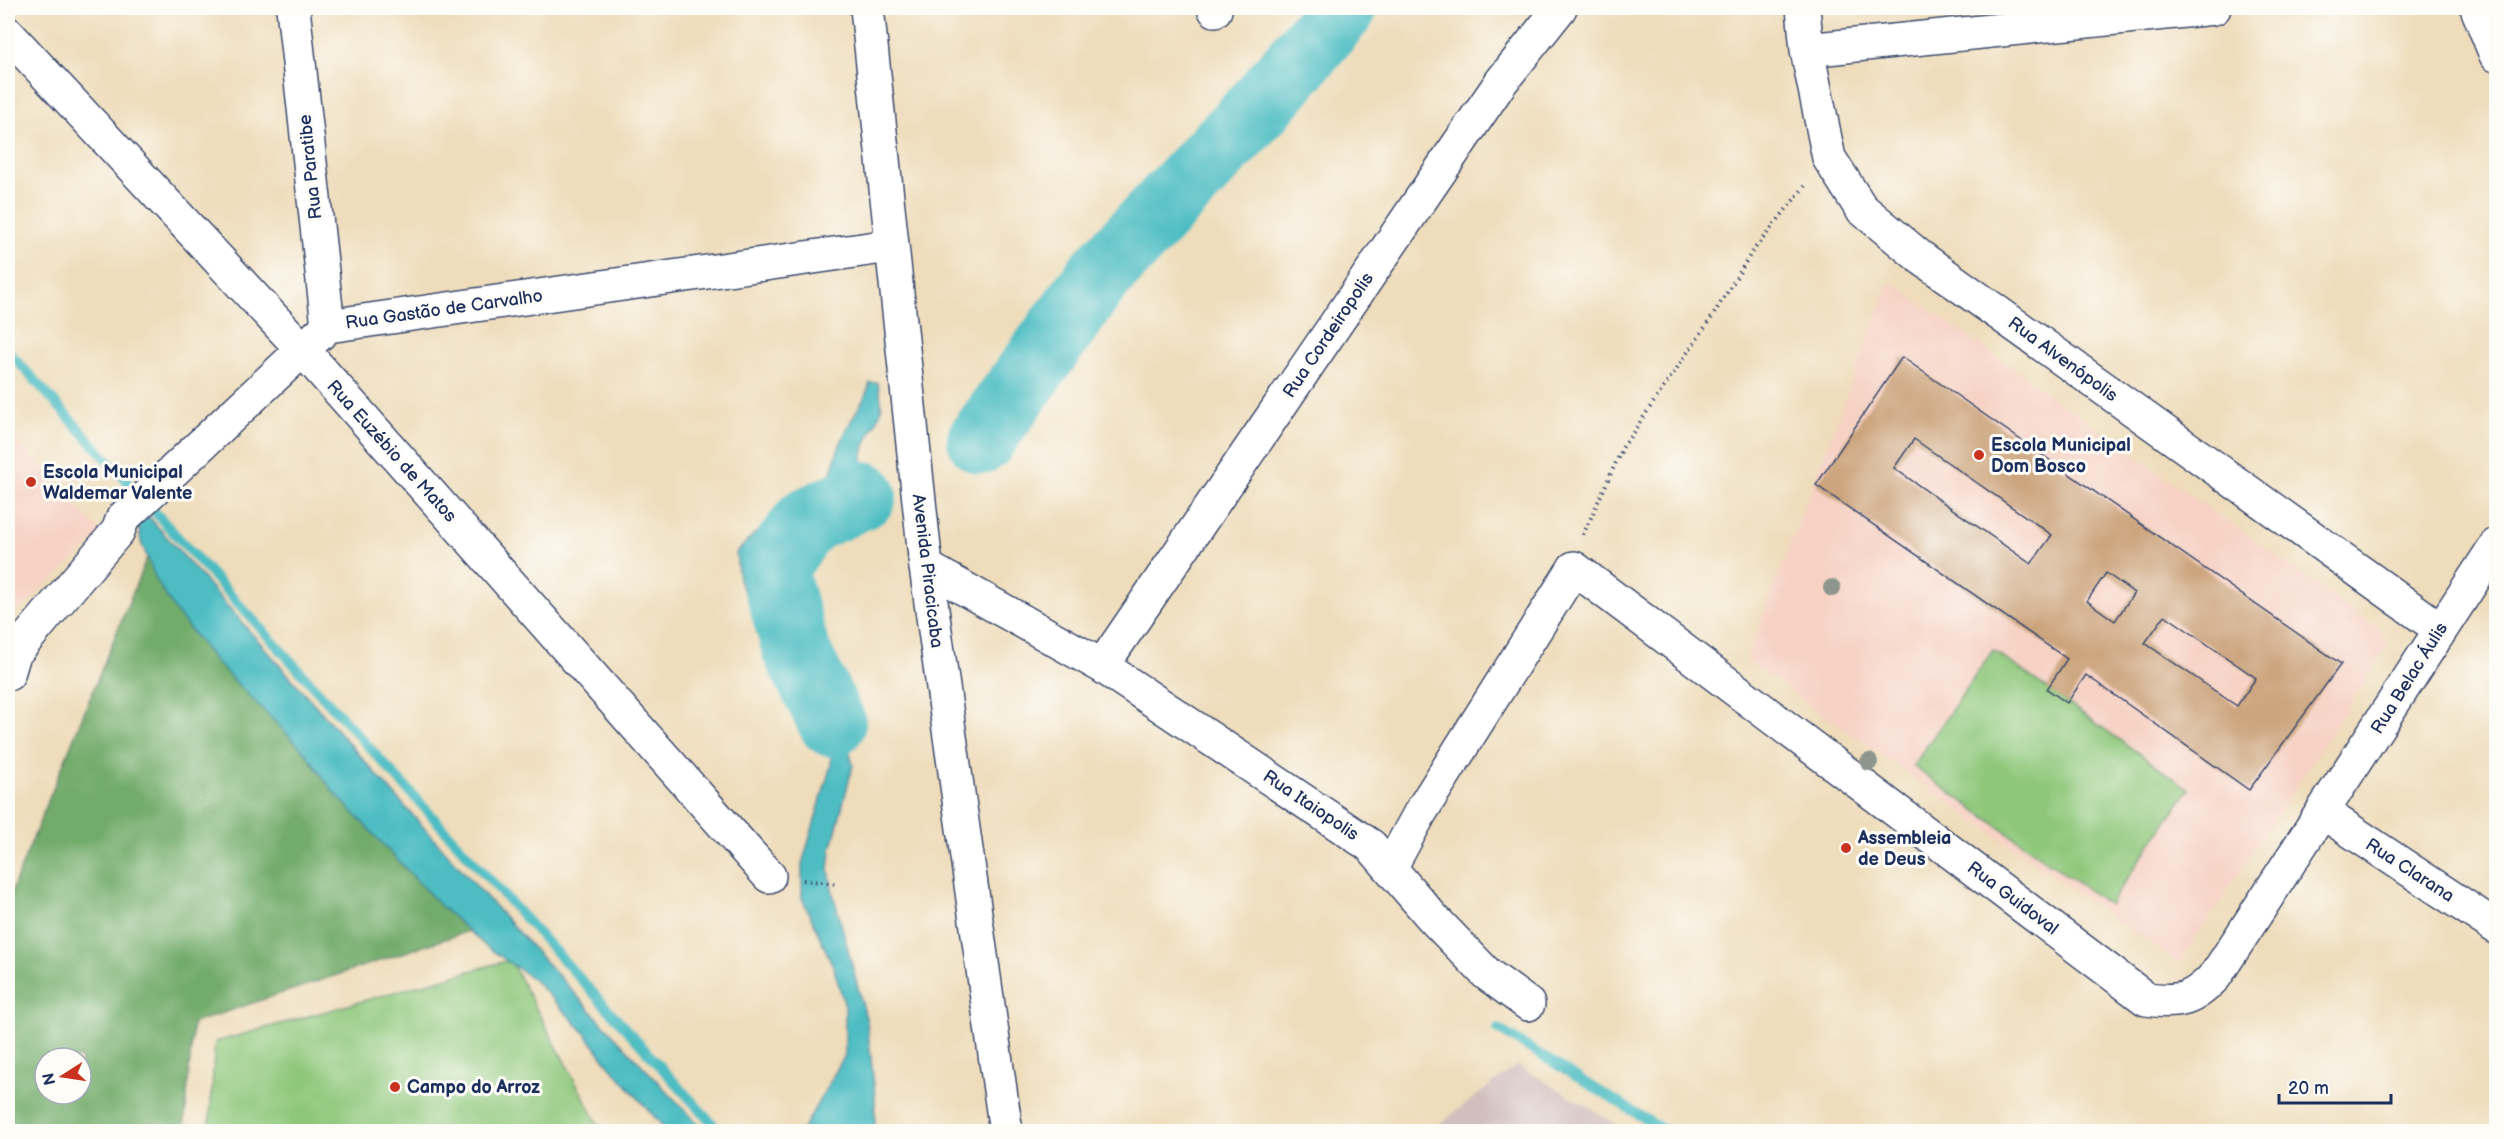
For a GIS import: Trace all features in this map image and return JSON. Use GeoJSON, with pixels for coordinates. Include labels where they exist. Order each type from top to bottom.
{"type":"FeatureCollection","features":[{"type":"Feature","properties":{"kind":"street","name":"Rua Paratibe"},"geometry":{"type":"LineString","coordinates":[[293,8],[328,326]]}},
{"type":"Feature","properties":{"kind":"street","name":"Avenida Piracicaba"},"geometry":{"type":"LineString","coordinates":[[867,8],[890,246],[926,567],[1006,1131]]}},
{"type":"Feature","properties":{"kind":"street","name":"Rua Cordeiropolis"},"geometry":{"type":"LineString","coordinates":[[1102,666],[1501,82],[1560,8]]}},
{"type":"Feature","properties":{"kind":"street","name":"Rua Alvenópolis"},"geometry":{"type":"LineString","coordinates":[[1803,8],[1807,50],[1829,158],[1861,208],[1920,256],[2440,629]]}},
{"type":"Feature","properties":{"kind":"street"},"geometry":{"type":"LineString","coordinates":[[1807,50],[2214,8]]}},
{"type":"Feature","properties":{"kind":"street"},"geometry":{"type":"LineString","coordinates":[[2477,8],[2496,55]]}},
{"type":"Feature","properties":{"kind":"street","name":"Rua Euzébio de Matos"},"geometry":{"type":"LineString","coordinates":[[8,33],[302,349],[780,878]]}},
{"type":"Feature","properties":{"kind":"street","name":"Rua Gastão de Carvalho"},"geometry":{"type":"LineString","coordinates":[[8,674],[14,654],[118,531],[123,518],[328,326],[890,246]]}},
{"type":"Feature","properties":{"kind":"street","name":"Rua Belac Áulis"},"geometry":{"type":"LineString","coordinates":[[2324,813],[2496,545]]}},
{"type":"Feature","properties":{"kind":"street","name":"Rua Itaiopolis"},"geometry":{"type":"LineString","coordinates":[[926,567],[1102,666],[1356,835],[1371,846],[1432,918],[1487,974],[1528,1004]]}},
{"type":"Feature","properties":{"kind":"street"},"geometry":{"type":"LineString","coordinates":[[1389,868],[1426,803],[1574,568]]}},
{"type":"Feature","properties":{"kind":"street","name":"Rua Guidoval"},"geometry":{"type":"LineString","coordinates":[[1574,568],[2146,999],[2174,1002],[2203,990],[2216,975],[2324,813]]}},
{"type":"Feature","properties":{"kind":"street","name":"Rua Clarana"},"geometry":{"type":"LineString","coordinates":[[2324,813],[2496,927]]}},
{"type":"Feature","properties":{"kind":"path"},"geometry":{"type":"LineString","coordinates":[[1574,568],[1584,532],[1623,447],[1712,317],[1752,252],[1829,158]]}},
{"type":"Feature","properties":{"kind":"path"},"geometry":{"type":"LineString","coordinates":[[780,878],[838,884]]}},
{"type":"Feature","properties":{"kind":"shaded area","name":"Escola Municipal Dom Bosco"},"geometry":{"type":"Polygon","coordinates":[[[1890,281],[2379,629],[2388,646],[2179,964],[1746,660],[1890,281]]]}},
{"type":"Feature","properties":{"kind":"shaded area","name":"Escola Municipal Waldemar Valente"},"geometry":{"type":"Polygon","coordinates":[[[8,430],[102,533],[8,621],[8,430]]]}},
{"type":"Feature","properties":{"kind":"shaded area"},"geometry":{"type":"Polygon","coordinates":[[[1517,1065],[1629,1131],[1430,1131],[1517,1065]]]}},
{"type":"Feature","properties":{"kind":"green space"},"geometry":{"type":"Polygon","coordinates":[[[150,550],[484,926],[193,1023],[184,1131],[8,1132],[8,900],[150,550]]]}},
{"type":"Feature","properties":{"kind":"green space"},"geometry":{"type":"Polygon","coordinates":[[[1993,650],[2189,789],[2109,905],[1913,766],[1993,650]]]}},
{"type":"Feature","properties":{"kind":"green space","name":"Campo do Arroz"},"geometry":{"type":"Polygon","coordinates":[[[510,960],[602,1131],[209,1132],[215,1042],[510,960]]]}},
{"type":"Feature","properties":{"kind":"water"},"geometry":{"type":"Polygon","coordinates":[[[870,383],[878,383],[881,408],[864,450],[860,500],[855,516],[780,543],[769,564],[771,596],[780,623],[804,652],[830,704],[849,749],[853,765],[831,850],[829,869],[832,889],[867,1022],[875,1095],[875,1131],[802,1131],[845,1055],[845,1006],[833,966],[802,898],[802,864],[831,765],[830,739],[802,682],[776,642],[761,629],[739,580],[736,553],[754,534],[774,522],[802,516],[823,502],[842,440],[870,383]]]}},
{"type":"Feature","properties":{"kind":"water"},"geometry":{"type":"Polygon","coordinates":[[[149,517],[493,904],[705,1131],[667,1131],[607,1063],[585,1033],[533,979],[484,945],[441,906],[332,790],[305,752],[215,661],[174,609],[157,581],[141,542],[138,522],[149,517]]]}},
{"type":"Feature","properties":{"kind":"building"},"geometry":{"type":"Polygon","coordinates":[[[1902,357],[2341,664],[2249,790],[2086,675],[2067,703],[2047,689],[2067,659],[1816,485],[1902,357]],[[1914,439],[1894,468],[2031,564],[2052,535],[1914,439]],[[2106,573],[2087,601],[2115,621],[2134,593],[2106,573]],[[2165,615],[2145,643],[2237,706],[2256,678],[2165,615]]]}},
{"type":"Feature","properties":{"kind":"waterway"},"geometry":{"type":"LineString","coordinates":[[981,440],[1099,276],[1260,106],[1343,8]]}},
{"type":"Feature","properties":{"kind":"waterway"},"geometry":{"type":"LineString","coordinates":[[8,351],[720,1132]]}},
{"type":"Feature","properties":{"kind":"waterway"},"geometry":{"type":"LineString","coordinates":[[832,723],[796,650],[773,568],[807,521],[863,495]]}},
{"type":"Feature","properties":{"kind":"waterway"},"geometry":{"type":"LineString","coordinates":[[1498,1029],[1667,1132]]}},
{"type":"Feature","properties":{"kind":"place","name":"Escola Municipal Dom Bosco"},"geometry":{"type":"Point","coordinates":[1979,455]}},
{"type":"Feature","properties":{"kind":"place","name":"Escola Municipal Waldemar Valente"},"geometry":{"type":"Point","coordinates":[31,482]}},
{"type":"Feature","properties":{"kind":"place","name":"Assembleia de Deus"},"geometry":{"type":"Point","coordinates":[1846,848]}},
{"type":"Feature","properties":{"kind":"place","name":"Campo do Arroz"},"geometry":{"type":"Point","coordinates":[395,1087]}}]}
